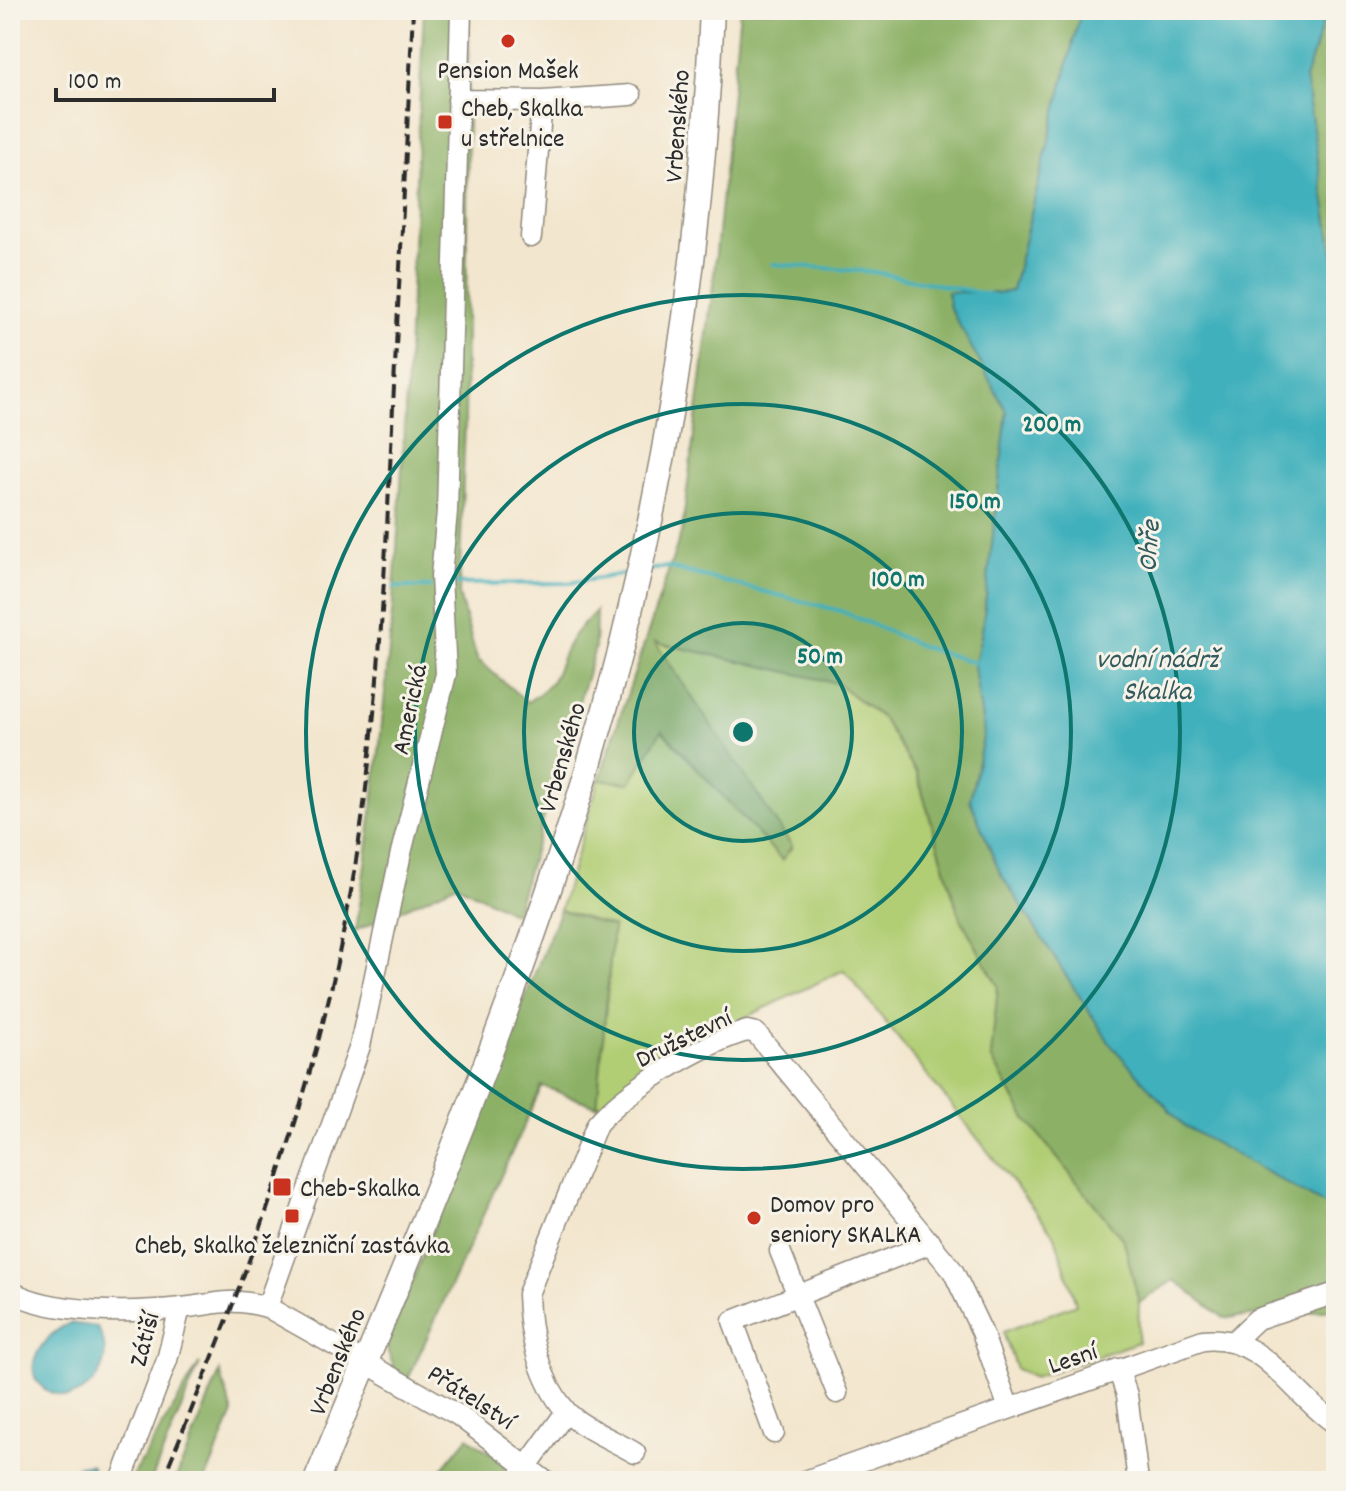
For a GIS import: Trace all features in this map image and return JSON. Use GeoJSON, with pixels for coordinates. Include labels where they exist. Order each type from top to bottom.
{"type":"FeatureCollection","features":[{"type":"Feature","properties":{"kind":"main road","name":"Vrbenského"},"geometry":{"type":"LineString","coordinates":[[316,1481],[367,1360],[535,931],[582,786],[621,646],[658,484],[692,258],[704,144],[712,10]]}},
{"type":"Feature","properties":{"kind":"street","name":"Americká"},"geometry":{"type":"LineString","coordinates":[[267,1307],[360,1046],[401,853],[446,674],[441,576],[447,511],[461,10]]}},
{"type":"Feature","properties":{"kind":"street"},"geometry":{"type":"LineString","coordinates":[[458,100],[542,101],[631,95]]}},
{"type":"Feature","properties":{"kind":"street"},"geometry":{"type":"LineString","coordinates":[[531,237],[542,101]]}},
{"type":"Feature","properties":{"kind":"street","name":"Družstevní"},"geometry":{"type":"LineString","coordinates":[[566,1412],[539,1362],[529,1316],[528,1294],[597,1124],[612,1106],[638,1088],[737,1034],[756,1033],[931,1243],[963,1290],[1008,1406]]}},
{"type":"Feature","properties":{"kind":"street"},"geometry":{"type":"LineString","coordinates":[[774,1433],[733,1321],[931,1243]]}},
{"type":"Feature","properties":{"kind":"street"},"geometry":{"type":"LineString","coordinates":[[780,1251],[837,1393]]}},
{"type":"Feature","properties":{"kind":"street"},"geometry":{"type":"LineString","coordinates":[[1336,1293],[1257,1319],[1234,1341],[1258,1352],[1336,1424]]}},
{"type":"Feature","properties":{"kind":"street","name":"Zátiší"},"geometry":{"type":"LineString","coordinates":[[18,1296],[105,1311],[180,1308],[167,1360],[121,1481]]}},
{"type":"Feature","properties":{"kind":"street","name":"Přátelství"},"geometry":{"type":"LineString","coordinates":[[180,1308],[236,1299],[267,1307],[367,1360],[458,1415],[521,1473],[545,1481]]}},
{"type":"Feature","properties":{"kind":"street","name":"Lesní"},"geometry":{"type":"LineString","coordinates":[[805,1481],[1008,1406],[1203,1340],[1234,1341]]}},
{"type":"Feature","properties":{"kind":"street"},"geometry":{"type":"LineString","coordinates":[[1118,1369],[1127,1395],[1138,1481]]}},
{"type":"Feature","properties":{"kind":"street"},"geometry":{"type":"LineString","coordinates":[[521,1473],[566,1412],[635,1453]]}},
{"type":"Feature","properties":{"kind":"green space"},"geometry":{"type":"Polygon","coordinates":[[[424,10],[469,10],[465,422],[459,595],[477,659],[527,702],[553,679],[574,635],[596,611],[595,648],[515,914],[457,884],[355,931],[371,817],[394,587],[424,10]]]}},
{"type":"Feature","properties":{"kind":"green space"},"geometry":{"type":"Polygon","coordinates":[[[740,10],[1081,10],[1012,291],[989,295],[947,293],[950,308],[1007,411],[982,632],[974,667],[984,733],[970,800],[1000,873],[1111,1045],[1183,1125],[1336,1211],[1336,1310],[1224,1318],[1174,1280],[1139,1303],[1124,1241],[1026,1119],[991,1058],[998,986],[959,915],[917,774],[882,718],[837,683],[655,642],[792,846],[782,860],[662,730],[630,783],[599,780],[682,530],[712,294],[740,10]]]}},
{"type":"Feature","properties":{"kind":"green space"},"geometry":{"type":"Polygon","coordinates":[[[1327,10],[1336,10],[1336,271],[1305,79],[1327,10]]]}},
{"type":"Feature","properties":{"kind":"green space"},"geometry":{"type":"Polygon","coordinates":[[[654,642],[837,683],[882,718],[917,775],[959,915],[998,986],[991,1058],[1124,1241],[1139,1303],[1138,1342],[1034,1378],[1016,1369],[1003,1332],[1076,1304],[1055,1236],[844,970],[740,1020],[597,1106],[613,928],[560,910],[599,780],[630,783],[661,730],[782,860],[792,847],[654,642]]]}},
{"type":"Feature","properties":{"kind":"green space"},"geometry":{"type":"Polygon","coordinates":[[[560,910],[613,927],[597,1106],[542,1086],[403,1390],[386,1347],[560,910]]]}},
{"type":"Feature","properties":{"kind":"green space"},"geometry":{"type":"Polygon","coordinates":[[[200,1363],[151,1481],[130,1481],[200,1363]]]}},
{"type":"Feature","properties":{"kind":"green space"},"geometry":{"type":"Polygon","coordinates":[[[220,1372],[233,1413],[205,1481],[175,1481],[220,1372]]]}},
{"type":"Feature","properties":{"kind":"green space"},"geometry":{"type":"Polygon","coordinates":[[[468,1437],[507,1465],[496,1481],[432,1481],[468,1437]]]}},
{"type":"Feature","properties":{"kind":"water","name":"vodní nádrž Skalka"},"geometry":{"type":"Polygon","coordinates":[[[1081,10],[1327,10],[1305,79],[1336,271],[1336,1211],[1183,1125],[1111,1045],[1000,873],[970,800],[984,733],[974,667],[982,632],[1007,412],[950,308],[947,292],[1012,291],[1081,10]]]}},
{"type":"Feature","properties":{"kind":"water"},"geometry":{"type":"Polygon","coordinates":[[[70,1323],[97,1327],[105,1349],[96,1379],[79,1393],[67,1397],[50,1392],[39,1384],[34,1375],[34,1363],[46,1341],[70,1323]]]}},
{"type":"Feature","properties":{"kind":"water"},"geometry":{"type":"Polygon","coordinates":[[[91,1465],[97,1481],[67,1481],[77,1466],[91,1465]]]}},
{"type":"Feature","properties":{"kind":"waterway"},"geometry":{"type":"LineString","coordinates":[[773,264],[874,272],[996,296]]}},
{"type":"Feature","properties":{"kind":"waterway"},"geometry":{"type":"LineString","coordinates":[[648,570],[667,567],[841,611],[923,647],[979,664]]}},
{"type":"Feature","properties":{"kind":"waterway"},"geometry":{"type":"LineString","coordinates":[[454,584],[569,583],[631,573]]}},
{"type":"Feature","properties":{"kind":"waterway"},"geometry":{"type":"LineString","coordinates":[[394,587],[431,587]]}},
{"type":"Feature","properties":{"kind":"railway"},"geometry":{"type":"LineString","coordinates":[[162,1481],[243,1278],[289,1141],[328,1001],[355,870],[381,629],[413,10]]}},
{"type":"Feature","properties":{"kind":"place","name":"Pension Mašek"},"geometry":{"type":"Point","coordinates":[508,41]}},
{"type":"Feature","properties":{"kind":"place","name":"Cheb, Skalka u střelnice"},"geometry":{"type":"Point","coordinates":[445,122]}},
{"type":"Feature","properties":{"kind":"place","name":"Cheb-Skalka"},"geometry":{"type":"Point","coordinates":[282,1187]}},
{"type":"Feature","properties":{"kind":"place","name":"Cheb, Skalka železniční zastávka"},"geometry":{"type":"Point","coordinates":[292,1216]}},
{"type":"Feature","properties":{"kind":"place","name":"Domov pro seniory SKALKA"},"geometry":{"type":"Point","coordinates":[754,1218]}},
{"type":"Feature","properties":{"kind":"water label","name":"Ohře"},"geometry":{"type":"Point","coordinates":[1147,546]}}]}
